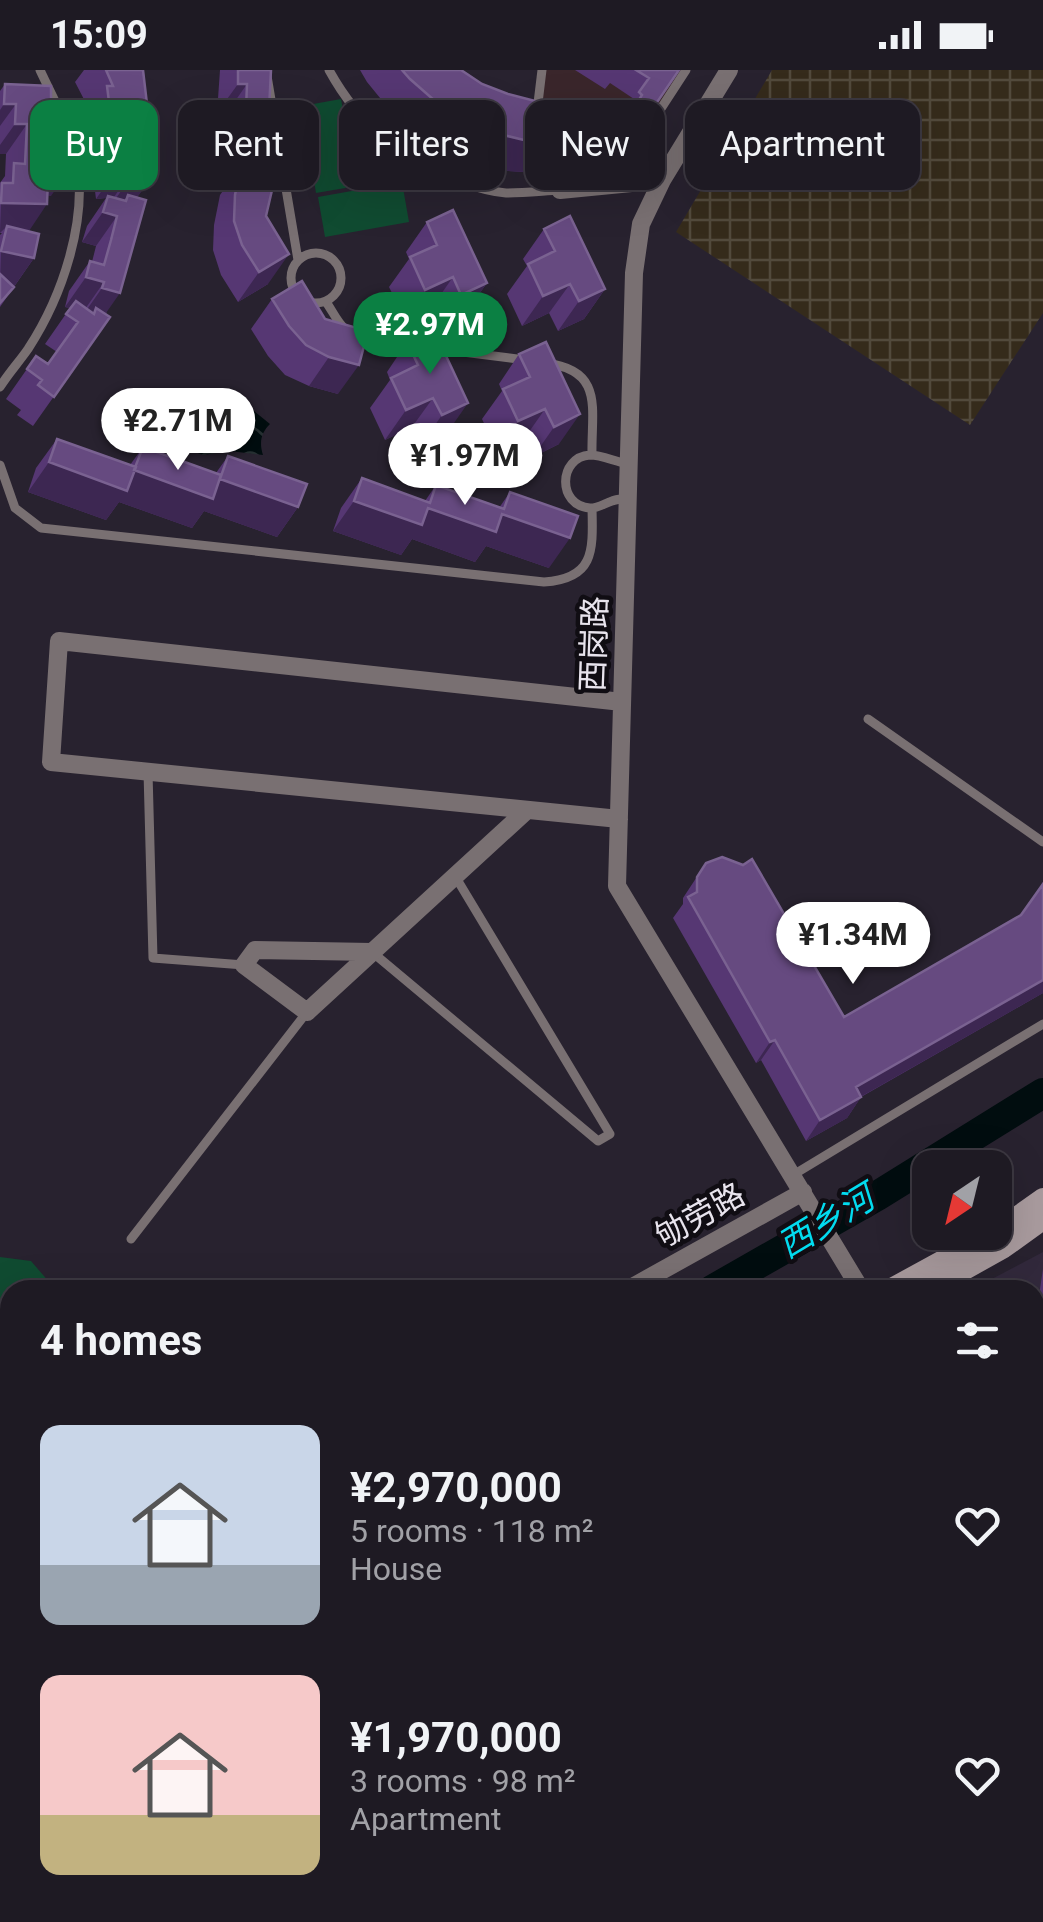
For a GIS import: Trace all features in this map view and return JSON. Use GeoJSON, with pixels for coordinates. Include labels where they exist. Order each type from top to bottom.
{"type":"FeatureCollection","features":[{"type":"Feature","properties":{"kind":"main road"},"geometry":{"type":"LineString","coordinates":[[1012,1220],[1043,1198]]}},
{"type":"Feature","properties":{"kind":"main road"},"geometry":{"type":"LineString","coordinates":[[948,1280],[1043,1220]]}},
{"type":"Feature","properties":{"kind":"main road"},"geometry":{"type":"LineString","coordinates":[[906,1280],[961,1250]]}},
{"type":"Feature","properties":{"kind":"street","name":"西岗路"},"geometry":{"type":"LineString","coordinates":[[665,175],[729,70]]}},
{"type":"Feature","properties":{"kind":"street","name":"西岗路"},"geometry":{"type":"LineString","coordinates":[[657,190],[642,224],[634,273],[617,886],[855,1280]]}},
{"type":"Feature","properties":{"kind":"street"},"geometry":{"type":"LineString","coordinates":[[618,819],[51,762],[59,641],[622,702]]}},
{"type":"Feature","properties":{"kind":"street"},"geometry":{"type":"LineString","coordinates":[[372,952],[254,950],[244,966],[307,1012],[527,810]]}},
{"type":"Feature","properties":{"kind":"street","name":"劬劳路"},"geometry":{"type":"LineString","coordinates":[[643,1280],[798,1184]]}},
{"type":"Feature","properties":{"kind":"lane"},"geometry":{"type":"LineString","coordinates":[[0,387],[28,348],[51,304],[76,234],[80,208],[76,156],[40,70]]}},
{"type":"Feature","properties":{"kind":"lane"},"geometry":{"type":"LineString","coordinates":[[266,70],[298,260]]}},
{"type":"Feature","properties":{"kind":"lane"},"geometry":{"type":"LineString","coordinates":[[329,70],[356,111],[376,132],[422,166],[504,193],[560,190]]}},
{"type":"Feature","properties":{"kind":"lane"},"geometry":{"type":"LineString","coordinates":[[538,100],[542,70]]}},
{"type":"Feature","properties":{"kind":"lane"},"geometry":{"type":"LineString","coordinates":[[665,102],[686,70]]}},
{"type":"Feature","properties":{"kind":"lane"},"geometry":{"type":"LineString","coordinates":[[322,254],[336,263],[340,269],[338,292],[326,302],[312,304],[300,298],[290,277],[298,260],[305,255],[322,254]]}},
{"type":"Feature","properties":{"kind":"lane"},"geometry":{"type":"LineString","coordinates":[[326,302],[345,330],[355,336],[569,368],[591,389],[592,455]]}},
{"type":"Feature","properties":{"kind":"lane"},"geometry":{"type":"LineString","coordinates":[[628,464],[583,456],[565,476],[570,498],[592,508],[628,498]]}},
{"type":"Feature","properties":{"kind":"lane"},"geometry":{"type":"LineString","coordinates":[[0,465],[14,508],[41,528],[544,582],[560,581],[587,563],[592,547],[592,508]]}},
{"type":"Feature","properties":{"kind":"lane"},"geometry":{"type":"LineString","coordinates":[[868,720],[1043,842]]}},
{"type":"Feature","properties":{"kind":"lane"},"geometry":{"type":"LineString","coordinates":[[148,772],[154,958],[244,966]]}},
{"type":"Feature","properties":{"kind":"lane"},"geometry":{"type":"LineString","coordinates":[[372,952],[598,1142],[610,1134],[455,876]]}},
{"type":"Feature","properties":{"kind":"lane"},"geometry":{"type":"LineString","coordinates":[[131,1239],[307,1012]]}},
{"type":"Feature","properties":{"kind":"lane"},"geometry":{"type":"LineString","coordinates":[[798,1184],[1043,1024]]}},
{"type":"Feature","properties":{"kind":"shaded area"},"geometry":{"type":"Polygon","coordinates":[[[542,70],[686,70],[665,102],[538,100],[542,70]]]}},
{"type":"Feature","properties":{"kind":"shaded area"},"geometry":{"type":"Polygon","coordinates":[[[772,70],[1043,70],[1043,313],[970,425],[676,232],[701,190],[920,190],[920,100],[754,100],[772,70]]]}},
{"type":"Feature","properties":{"kind":"shaded area"},"geometry":{"type":"Polygon","coordinates":[[[1043,1252],[1043,1280],[990,1280],[1043,1252]]]}},
{"type":"Feature","properties":{"kind":"green space"},"geometry":{"type":"Polygon","coordinates":[[[341,99],[339,189],[316,193],[319,190],[319,103],[341,99]]]}},
{"type":"Feature","properties":{"kind":"green space"},"geometry":{"type":"Polygon","coordinates":[[[357,190],[403,190],[409,222],[325,237],[318,197],[357,190]]]}},
{"type":"Feature","properties":{"kind":"green space"},"geometry":{"type":"Polygon","coordinates":[[[0,1257],[31,1261],[47,1280],[0,1280],[0,1257]]]}},
{"type":"Feature","properties":{"kind":"water"},"geometry":{"type":"Polygon","coordinates":[[[237,397],[270,424],[262,438],[263,455],[230,451],[203,455],[177,445],[207,412],[223,408],[237,397]]]}},
{"type":"Feature","properties":{"kind":"building"},"geometry":{"type":"Polygon","coordinates":[[[106,70],[143,70],[147,100],[109,100],[107,86],[113,86],[106,70]]]}},
{"type":"Feature","properties":{"kind":"building"},"geometry":{"type":"Polygon","coordinates":[[[238,70],[271,70],[270,100],[246,100],[247,84],[238,84],[238,70]]]}},
{"type":"Feature","properties":{"kind":"building"},"geometry":{"type":"Polygon","coordinates":[[[402,70],[461,70],[482,84],[531,100],[525,100],[525,140],[505,135],[505,100],[434,100],[402,70]]]}},
{"type":"Feature","properties":{"kind":"building"},"geometry":{"type":"Polygon","coordinates":[[[636,70],[679,70],[659,100],[639,100],[642,95],[639,92],[649,78],[636,70]]]}},
{"type":"Feature","properties":{"kind":"building"},"geometry":{"type":"Polygon","coordinates":[[[5,84],[51,86],[51,100],[30,100],[30,190],[48,190],[47,204],[1,203],[2,183],[13,183],[14,163],[25,164],[27,124],[15,124],[16,104],[4,104],[5,84]]]}},
{"type":"Feature","properties":{"kind":"building"},"geometry":{"type":"Polygon","coordinates":[[[236,190],[272,190],[266,216],[289,254],[259,272],[242,245],[234,221],[236,190]]]}},
{"type":"Feature","properties":{"kind":"building"},"geometry":{"type":"Polygon","coordinates":[[[128,195],[146,200],[120,293],[102,288],[104,282],[86,277],[90,261],[104,265],[111,240],[117,216],[103,212],[108,196],[126,201],[128,195]]]}},
{"type":"Feature","properties":{"kind":"building"},"geometry":{"type":"Polygon","coordinates":[[[453,210],[487,283],[461,295],[453,277],[425,290],[410,257],[437,245],[427,222],[453,210]]]}},
{"type":"Feature","properties":{"kind":"building"},"geometry":{"type":"Polygon","coordinates":[[[570,216],[605,289],[579,301],[570,284],[543,296],[528,264],[555,251],[544,229],[570,216]]]}},
{"type":"Feature","properties":{"kind":"building"},"geometry":{"type":"Polygon","coordinates":[[[7,226],[39,234],[34,258],[1,251],[7,226]]]}},
{"type":"Feature","properties":{"kind":"building"},"geometry":{"type":"Polygon","coordinates":[[[0,274],[14,287],[0,303],[0,274]]]}},
{"type":"Feature","properties":{"kind":"building"},"geometry":{"type":"Polygon","coordinates":[[[302,281],[325,319],[368,331],[359,365],[329,357],[306,345],[289,326],[272,299],[302,281]]]}},
{"type":"Feature","properties":{"kind":"building"},"geometry":{"type":"Polygon","coordinates":[[[76,301],[94,314],[96,308],[110,317],[54,397],[38,385],[42,380],[27,369],[36,356],[48,364],[78,322],[66,314],[76,301]]]}},
{"type":"Feature","properties":{"kind":"building"},"geometry":{"type":"Polygon","coordinates":[[[434,330],[468,403],[442,415],[433,398],[406,410],[391,378],[418,365],[407,342],[434,330]]]}},
{"type":"Feature","properties":{"kind":"building"},"geometry":{"type":"Polygon","coordinates":[[[546,342],[580,414],[554,427],[545,409],[518,421],[503,389],[530,377],[519,354],[546,342]]]}},
{"type":"Feature","properties":{"kind":"building"},"geometry":{"type":"Polygon","coordinates":[[[57,439],[136,467],[127,491],[49,462],[57,439]]]}},
{"type":"Feature","properties":{"kind":"building"},"geometry":{"type":"Polygon","coordinates":[[[143,447],[221,475],[213,499],[134,470],[143,447]]]}},
{"type":"Feature","properties":{"kind":"building"},"geometry":{"type":"Polygon","coordinates":[[[228,456],[307,484],[298,507],[220,479],[228,456]]]}},
{"type":"Feature","properties":{"kind":"building"},"geometry":{"type":"Polygon","coordinates":[[[362,478],[430,503],[436,485],[504,509],[510,492],[578,516],[570,538],[502,514],[496,532],[428,508],[422,525],[354,501],[362,478]]]}},
{"type":"Feature","properties":{"kind":"building"},"geometry":{"type":"Polygon","coordinates":[[[722,857],[743,865],[752,859],[844,1017],[1021,915],[1043,884],[1043,980],[856,1087],[861,1097],[820,1120],[775,1040],[770,1042],[688,897],[697,892],[697,877],[706,863],[722,857]]]}},
{"type":"Feature","properties":{"kind":"waterway","name":"西乡河"},"geometry":{"type":"LineString","coordinates":[[730,1280],[877,1196],[1043,1093]]}}]}
